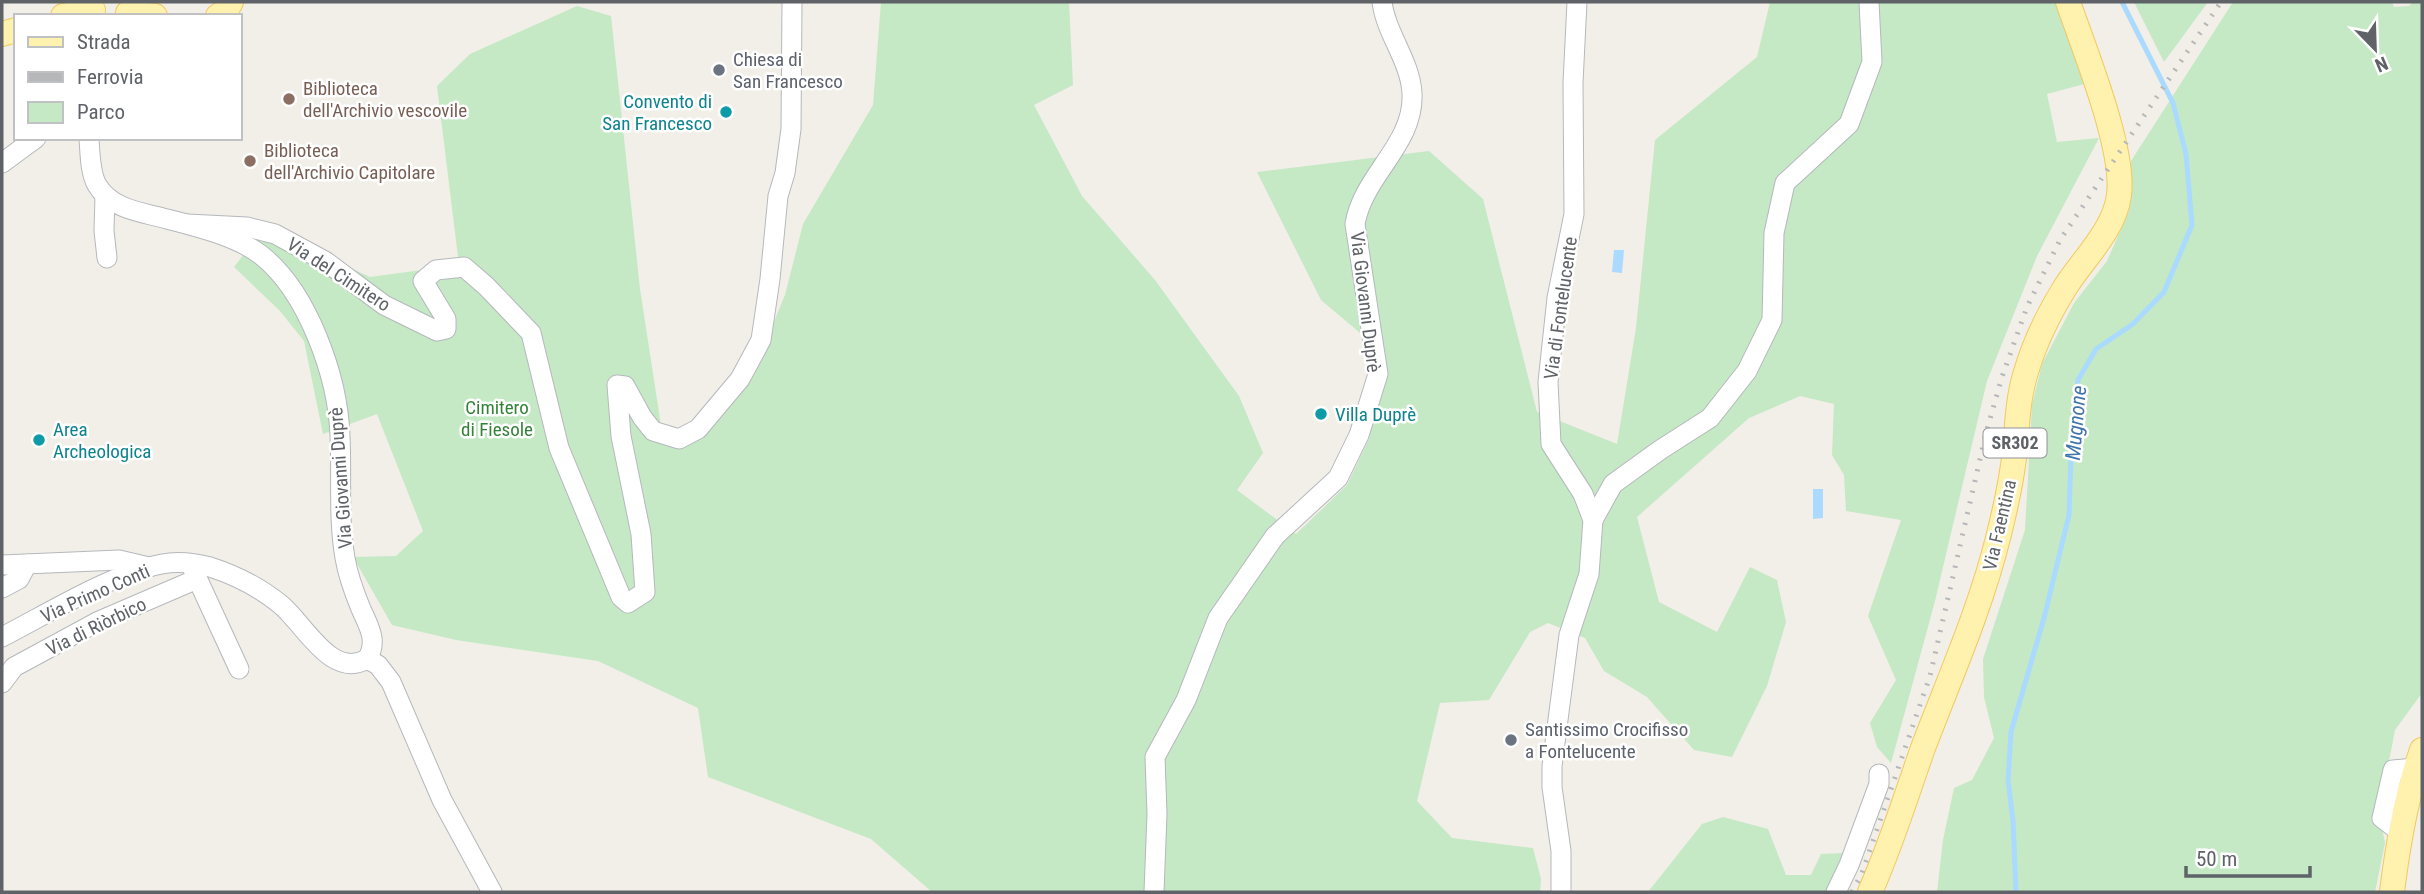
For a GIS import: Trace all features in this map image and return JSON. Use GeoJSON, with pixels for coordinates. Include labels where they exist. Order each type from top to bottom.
{"type":"FeatureCollection","features":[{"type":"Feature","properties":{"kind":"main road","name":"Via Faentina"},"geometry":{"type":"LineString","coordinates":[[1870,892],[1899,822],[1986,582],[2008,497],[2025,375],[2036,343],[2055,304],[2105,230],[2115,212],[2119,196],[2118,166],[2112,136],[2068,2]]}},
{"type":"Feature","properties":{"kind":"main road"},"geometry":{"type":"LineString","coordinates":[[72,14],[94,9]]}},
{"type":"Feature","properties":{"kind":"main road"},"geometry":{"type":"LineString","coordinates":[[129,10],[146,14]]}},
{"type":"Feature","properties":{"kind":"main road"},"geometry":{"type":"LineString","coordinates":[[2392,892],[2400,832],[2415,794],[2419,759]]}},
{"type":"Feature","properties":{"kind":"street","name":"Via del Cimitero"},"geometry":{"type":"LineString","coordinates":[[187,224],[247,227],[275,234],[326,261],[384,305],[437,331],[446,329],[446,319],[423,281],[436,270],[464,267],[531,333],[559,448],[621,597],[628,603],[645,592],[641,534],[621,436],[617,385],[625,386],[653,431],[679,439],[698,429],[740,379],[761,340],[778,196],[785,173],[791,129],[792,2]]}},
{"type":"Feature","properties":{"kind":"street","name":"Via Giovanni Duprè"},"geometry":{"type":"LineString","coordinates":[[1154,892],[1157,814],[1155,757],[1185,700],[1218,618],[1275,536],[1338,478],[1359,435],[1378,374],[1355,224],[1357,211],[1368,189],[1406,131],[1412,102],[1411,79],[1382,2]]}},
{"type":"Feature","properties":{"kind":"street","name":"Via di Fontelucente"},"geometry":{"type":"LineString","coordinates":[[1561,892],[1552,766],[1569,635],[1589,574],[1593,520],[1583,494],[1551,444],[1548,383],[1557,298],[1574,214],[1573,83],[1577,2]]}},
{"type":"Feature","properties":{"kind":"street"},"geometry":{"type":"LineString","coordinates":[[1593,520],[1613,484],[1710,418],[1747,371],[1772,320],[1774,233],[1785,183],[1849,124],[1872,62],[1869,2]]}},
{"type":"Feature","properties":{"kind":"street"},"geometry":{"type":"LineString","coordinates":[[2,163],[33,140]]}},
{"type":"Feature","properties":{"kind":"street"},"geometry":{"type":"LineString","coordinates":[[89,140],[94,178],[105,196],[104,232],[107,258]]}},
{"type":"Feature","properties":{"kind":"street","name":"Via Giovanni Duprè"},"geometry":{"type":"LineString","coordinates":[[105,196],[122,206],[187,224],[240,243],[260,255],[286,282],[302,304],[328,370],[339,418],[342,536],[350,580],[372,638],[371,652],[367,659]]}},
{"type":"Feature","properties":{"kind":"street"},"geometry":{"type":"LineString","coordinates":[[2,565],[118,561],[149,567]]}},
{"type":"Feature","properties":{"kind":"street","name":"Via Primo Conti"},"geometry":{"type":"LineString","coordinates":[[2,638],[89,593],[149,567],[169,563],[194,571],[229,574],[262,590],[282,606],[330,656],[346,664],[367,659]]}},
{"type":"Feature","properties":{"kind":"street"},"geometry":{"type":"LineString","coordinates":[[2,588],[19,579],[27,564]]}},
{"type":"Feature","properties":{"kind":"street"},"geometry":{"type":"LineString","coordinates":[[194,571],[239,669]]}},
{"type":"Feature","properties":{"kind":"street","name":"Via di Riòrbico"},"geometry":{"type":"LineString","coordinates":[[2,683],[14,667],[194,571]]}},
{"type":"Feature","properties":{"kind":"street"},"geometry":{"type":"LineString","coordinates":[[367,659],[378,665],[391,682],[442,800],[492,892]]}},
{"type":"Feature","properties":{"kind":"street"},"geometry":{"type":"LineString","coordinates":[[2400,832],[2382,818],[2393,769],[2419,759]]}},
{"type":"Feature","properties":{"kind":"street"},"geometry":{"type":"LineString","coordinates":[[1836,892],[1875,795],[1879,774]]}},
{"type":"Feature","properties":{"kind":"green space","name":"Cimitero di Fiesole"},"geometry":{"type":"Polygon","coordinates":[[[881,2],[1069,2],[1073,85],[1034,105],[1082,196],[1155,280],[1239,396],[1263,453],[1237,490],[1296,534],[1347,485],[1369,439],[1385,354],[1321,300],[1257,172],[1429,151],[1483,199],[1537,412],[1617,444],[1636,328],[1655,140],[1757,57],[1770,2],[2057,2],[2088,83],[2047,94],[2057,142],[2099,138],[2037,256],[1987,381],[1935,601],[1891,763],[1877,747],[1870,723],[1896,680],[1868,616],[1901,520],[1846,511],[1844,475],[1832,455],[1834,404],[1800,396],[1749,418],[1637,517],[1659,602],[1717,632],[1750,567],[1777,580],[1786,622],[1767,686],[1732,757],[1694,750],[1647,697],[1604,671],[1585,638],[1548,623],[1530,632],[1489,700],[1440,703],[1417,801],[1452,838],[1533,848],[1541,879],[1540,892],[932,892],[871,839],[708,777],[698,708],[598,661],[456,640],[392,625],[353,557],[396,556],[423,531],[377,414],[323,434],[304,341],[280,311],[234,267],[264,228],[370,277],[459,265],[437,86],[470,54],[577,6],[611,16],[640,289],[664,445],[696,440],[752,375],[785,295],[803,224],[873,105],[881,2]]]}},
{"type":"Feature","properties":{"kind":"green space"},"geometry":{"type":"Polygon","coordinates":[[[2134,2],[2208,2],[2164,62],[2134,2]]]}},
{"type":"Feature","properties":{"kind":"green space"},"geometry":{"type":"Polygon","coordinates":[[[2233,2],[2392,2],[2394,7],[2422,2],[2422,693],[2395,730],[2379,813],[2385,843],[2375,892],[1937,892],[1943,840],[1954,788],[1972,780],[1994,738],[1984,697],[1983,659],[2025,530],[2032,405],[2042,364],[2074,303],[2107,261],[2129,211],[2131,161],[2233,2]]]}},
{"type":"Feature","properties":{"kind":"green space"},"geometry":{"type":"Polygon","coordinates":[[[1723,817],[1768,829],[1786,875],[1811,875],[1821,854],[1843,853],[1826,892],[1648,892],[1702,824],[1723,817]]]}},
{"type":"Feature","properties":{"kind":"water"},"geometry":{"type":"Polygon","coordinates":[[[1614,250],[1624,250],[1622,273],[1612,272],[1614,250]]]}},
{"type":"Feature","properties":{"kind":"water"},"geometry":{"type":"Polygon","coordinates":[[[1813,489],[1823,489],[1823,518],[1813,519],[1813,489]]]}},
{"type":"Feature","properties":{"kind":"waterway","name":"Mugnone"},"geometry":{"type":"LineString","coordinates":[[2016,892],[2008,780],[2011,732],[2044,618],[2069,515],[2072,430],[2078,380],[2096,349],[2133,324],[2164,292],[2192,225],[2186,154],[2173,103],[2122,2]]}},
{"type":"Feature","properties":{"kind":"railway"},"geometry":{"type":"LineString","coordinates":[[1852,892],[1862,873],[1930,676],[1986,433],[2002,377],[2027,307],[2060,240],[2221,2]]}},
{"type":"Feature","properties":{"kind":"place","name":"Chiesa di San Francesco"},"geometry":{"type":"Point","coordinates":[719,70]}},
{"type":"Feature","properties":{"kind":"place","name":"Biblioteca dell'Archivio vescovile"},"geometry":{"type":"Point","coordinates":[289,99]}},
{"type":"Feature","properties":{"kind":"place","name":"Convento di San Francesco"},"geometry":{"type":"Point","coordinates":[726,112]}},
{"type":"Feature","properties":{"kind":"place","name":"Biblioteca dell'Archivio Capitolare"},"geometry":{"type":"Point","coordinates":[250,161]}},
{"type":"Feature","properties":{"kind":"place","name":"Villa Duprè"},"geometry":{"type":"Point","coordinates":[1321,414]}},
{"type":"Feature","properties":{"kind":"place","name":"Area Archeologica"},"geometry":{"type":"Point","coordinates":[39,440]}},
{"type":"Feature","properties":{"kind":"place","name":"Santissimo Crocifisso a Fontelucente"},"geometry":{"type":"Point","coordinates":[1511,740]}}]}
